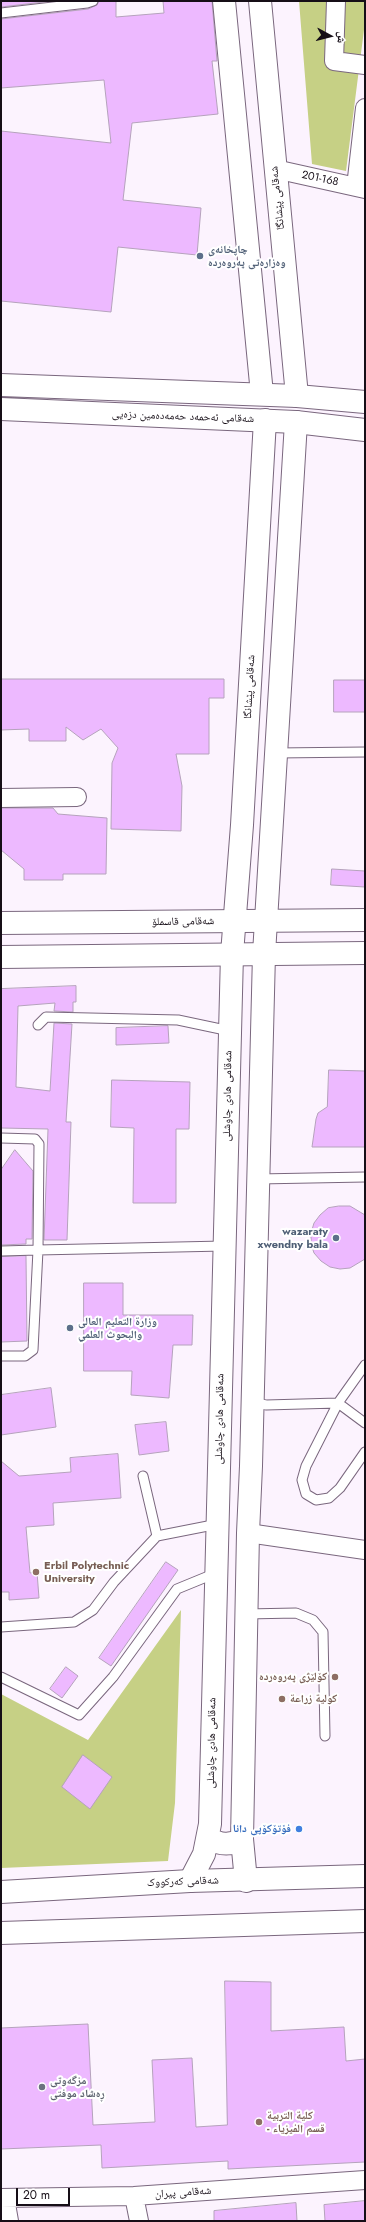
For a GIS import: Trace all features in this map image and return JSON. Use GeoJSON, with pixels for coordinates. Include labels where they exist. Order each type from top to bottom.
{"type":"FeatureCollection","features":[{"type":"Feature","properties":{"kind":"main road"},"geometry":{"type":"LineString","coordinates":[[224,1],[262,394]]}},
{"type":"Feature","properties":{"kind":"main road","name":"شەقامی پێشانگا"},"geometry":{"type":"LineString","coordinates":[[260,1],[296,396]]}},
{"type":"Feature","properties":{"kind":"main road"},"geometry":{"type":"LineString","coordinates":[[260,370],[264,377],[271,381],[279,382],[287,379],[292,373],[294,365]]}},
{"type":"Feature","properties":{"kind":"main road"},"geometry":{"type":"LineString","coordinates":[[1,385],[262,394],[365,402]]}},
{"type":"Feature","properties":{"kind":"main road","name":"شەقامی ئەحمەد حەمەدەمین دزەیی"},"geometry":{"type":"LineString","coordinates":[[1,409],[265,420],[365,430]]}},
{"type":"Feature","properties":{"kind":"main road","name":"شەقامی پێشانگا"},"geometry":{"type":"LineString","coordinates":[[232,954],[233,921],[242,825],[265,420]]}},
{"type":"Feature","properties":{"kind":"main road"},"geometry":{"type":"LineString","coordinates":[[246,1880],[242,1839],[246,1614],[253,1411],[264,954],[296,422]]}},
{"type":"Feature","properties":{"kind":"main road"},"geometry":{"type":"LineString","coordinates":[[264,448],[266,441],[276,434],[289,436],[295,447]]}},
{"type":"Feature","properties":{"kind":"main road","name":"شەقامی قاسملۆ"},"geometry":{"type":"LineString","coordinates":[[1,924],[365,920]]}},
{"type":"Feature","properties":{"kind":"main road"},"geometry":{"type":"LineString","coordinates":[[1,957],[365,953]]}},
{"type":"Feature","properties":{"kind":"main road","name":"شەقامی هادی چاوشلی"},"geometry":{"type":"LineString","coordinates":[[190,1881],[203,1857],[208,1838],[218,1524],[232,954]]}},
{"type":"Feature","properties":{"kind":"main road"},"geometry":{"type":"LineString","coordinates":[[220,1423],[236,1428],[253,1411]]}},
{"type":"Feature","properties":{"kind":"main road"},"geometry":{"type":"LineString","coordinates":[[219,1469],[231,1463],[238,1462],[251,1466]]}},
{"type":"Feature","properties":{"kind":"main road"},"geometry":{"type":"LineString","coordinates":[[208,1838],[217,1843],[226,1844],[242,1839]]}},
{"type":"Feature","properties":{"kind":"main road","name":"شەقامی کەرکووک"},"geometry":{"type":"LineString","coordinates":[[1,1892],[190,1881],[365,1876]]}},
{"type":"Feature","properties":{"kind":"main road"},"geometry":{"type":"LineString","coordinates":[[1,1933],[365,1921]]}},
{"type":"Feature","properties":{"kind":"street"},"geometry":{"type":"LineString","coordinates":[[336,1],[334,60],[365,65]]}},
{"type":"Feature","properties":{"kind":"street"},"geometry":{"type":"LineString","coordinates":[[361,188],[365,108]]}},
{"type":"Feature","properties":{"kind":"street","name":"201-168"},"geometry":{"type":"LineString","coordinates":[[275,169],[361,188]]}},
{"type":"Feature","properties":{"kind":"street"},"geometry":{"type":"LineString","coordinates":[[1,798],[76,797]]}},
{"type":"Feature","properties":{"kind":"street"},"geometry":{"type":"LineString","coordinates":[[248,1532],[365,1550]]}},
{"type":"Feature","properties":{"kind":"street","name":"شەقامی پیران"},"geometry":{"type":"LineString","coordinates":[[3,2198],[134,2196],[365,2180]]}},
{"type":"Feature","properties":{"kind":"street"},"geometry":{"type":"LineString","coordinates":[[134,2196],[139,2221]]}},
{"type":"Feature","properties":{"kind":"street"},"geometry":{"type":"LineString","coordinates":[[3,2198],[9,2221]]}},
{"type":"Feature","properties":{"kind":"lane"},"geometry":{"type":"LineString","coordinates":[[1,13],[93,1]]}},
{"type":"Feature","properties":{"kind":"lane"},"geometry":{"type":"LineString","coordinates":[[276,753],[365,752]]}},
{"type":"Feature","properties":{"kind":"lane"},"geometry":{"type":"LineString","coordinates":[[38,1025],[46,1017],[178,1020],[230,1031]]}},
{"type":"Feature","properties":{"kind":"lane"},"geometry":{"type":"LineString","coordinates":[[1,1138],[35,1139],[39,1144],[38,1250],[33,1350],[25,1356],[1,1356]]}},
{"type":"Feature","properties":{"kind":"lane"},"geometry":{"type":"LineString","coordinates":[[258,1179],[365,1177]]}},
{"type":"Feature","properties":{"kind":"lane"},"geometry":{"type":"LineString","coordinates":[[1,1250],[224,1246]]}},
{"type":"Feature","properties":{"kind":"lane"},"geometry":{"type":"LineString","coordinates":[[365,1365],[338,1403],[306,1466],[302,1480],[306,1494],[316,1500],[329,1498],[340,1488],[365,1452]]}},
{"type":"Feature","properties":{"kind":"lane"},"geometry":{"type":"LineString","coordinates":[[253,1411],[266,1405],[338,1403],[365,1423]]}},
{"type":"Feature","properties":{"kind":"lane"},"geometry":{"type":"LineString","coordinates":[[143,1476],[157,1536]]}},
{"type":"Feature","properties":{"kind":"lane"},"geometry":{"type":"LineString","coordinates":[[1,1627],[74,1622],[94,1610],[114,1582],[157,1536],[218,1524]]}},
{"type":"Feature","properties":{"kind":"lane"},"geometry":{"type":"LineString","coordinates":[[1,1677],[79,1715],[113,1677],[177,1589],[216,1573]]}},
{"type":"Feature","properties":{"kind":"lane"},"geometry":{"type":"LineString","coordinates":[[246,1614],[296,1613],[313,1620],[323,1632],[325,1736]]}},
{"type":"Feature","properties":{"kind":"green space"},"geometry":{"type":"Polygon","coordinates":[[[299,1],[365,1],[365,22],[346,171],[312,164],[299,1]]]}},
{"type":"Feature","properties":{"kind":"green space"},"geometry":{"type":"Polygon","coordinates":[[[181,1610],[175,1803],[168,1861],[1,1868],[1,1694],[88,1740],[181,1610]]]}},
{"type":"Feature","properties":{"kind":"building"},"geometry":{"type":"Polygon","coordinates":[[[1,1],[52,1],[1,7],[1,1]]]}},
{"type":"Feature","properties":{"kind":"building"},"geometry":{"type":"Polygon","coordinates":[[[99,1],[116,1],[116,17],[164,13],[163,1],[212,1],[217,61],[212,61],[218,114],[132,123],[123,200],[201,208],[197,255],[118,247],[111,312],[1,301],[1,131],[111,143],[104,80],[1,88],[1,19],[88,9],[97,5],[99,1]]]}},
{"type":"Feature","properties":{"kind":"building"},"geometry":{"type":"Polygon","coordinates":[[[1,679],[224,679],[224,698],[209,698],[209,754],[176,754],[182,786],[181,831],[111,829],[112,763],[118,748],[101,729],[83,740],[66,727],[66,741],[29,741],[29,729],[1,730],[1,679]]]}},
{"type":"Feature","properties":{"kind":"building"},"geometry":{"type":"Polygon","coordinates":[[[334,680],[365,680],[365,712],[334,712],[334,680]]]}},
{"type":"Feature","properties":{"kind":"building"},"geometry":{"type":"Polygon","coordinates":[[[1,808],[53,808],[58,814],[107,818],[106,874],[63,874],[63,880],[24,880],[24,869],[1,850],[1,808]]]}},
{"type":"Feature","properties":{"kind":"building"},"geometry":{"type":"Polygon","coordinates":[[[332,869],[365,871],[365,887],[331,885],[332,869]]]}},
{"type":"Feature","properties":{"kind":"building"},"geometry":{"type":"Polygon","coordinates":[[[76,986],[76,1002],[73,1002],[73,1012],[54,1011],[55,1003],[18,1006],[16,1087],[50,1091],[54,1023],[72,1024],[66,1122],[71,1122],[67,1240],[44,1240],[48,1129],[1,1128],[1,989],[76,986]]]}},
{"type":"Feature","properties":{"kind":"building"},"geometry":{"type":"Polygon","coordinates":[[[168,1026],[169,1043],[116,1045],[116,1028],[168,1026]]]}},
{"type":"Feature","properties":{"kind":"building"},"geometry":{"type":"Polygon","coordinates":[[[329,1070],[365,1071],[365,1147],[312,1147],[318,1113],[327,1107],[329,1070]]]}},
{"type":"Feature","properties":{"kind":"building"},"geometry":{"type":"Polygon","coordinates":[[[112,1080],[190,1082],[189,1129],[176,1129],[176,1203],[133,1203],[134,1128],[111,1127],[112,1080]]]}},
{"type":"Feature","properties":{"kind":"building"},"geometry":{"type":"Polygon","coordinates":[[[15,1150],[33,1171],[32,1239],[26,1239],[26,1244],[1,1245],[1,1170],[15,1150]]]}},
{"type":"Feature","properties":{"kind":"building"},"geometry":{"type":"Polygon","coordinates":[[[350,1206],[365,1215],[365,1259],[350,1268],[340,1269],[330,1267],[321,1261],[314,1253],[311,1244],[311,1233],[314,1223],[328,1208],[350,1206]]]}},
{"type":"Feature","properties":{"kind":"building"},"geometry":{"type":"Polygon","coordinates":[[[26,1256],[27,1341],[1,1342],[1,1257],[26,1256]]]}},
{"type":"Feature","properties":{"kind":"building"},"geometry":{"type":"Polygon","coordinates":[[[84,1283],[123,1283],[123,1315],[193,1315],[192,1345],[173,1345],[169,1398],[131,1395],[132,1371],[84,1371],[84,1283]]]}},
{"type":"Feature","properties":{"kind":"building"},"geometry":{"type":"Polygon","coordinates":[[[51,1388],[56,1427],[1,1435],[1,1395],[51,1388]]]}},
{"type":"Feature","properties":{"kind":"building"},"geometry":{"type":"Polygon","coordinates":[[[166,1422],[169,1451],[139,1455],[135,1425],[166,1422]]]}},
{"type":"Feature","properties":{"kind":"building"},"geometry":{"type":"Polygon","coordinates":[[[118,1454],[121,1498],[53,1503],[54,1525],[26,1527],[30,1573],[37,1572],[39,1598],[9,1600],[9,1592],[1,1592],[1,1461],[19,1476],[71,1472],[70,1458],[118,1454]]]}},
{"type":"Feature","properties":{"kind":"building"},"geometry":{"type":"Polygon","coordinates":[[[166,1562],[178,1570],[111,1666],[99,1658],[166,1562]]]}},
{"type":"Feature","properties":{"kind":"building"},"geometry":{"type":"Polygon","coordinates":[[[66,1667],[78,1676],[62,1698],[50,1689],[66,1667]]]}},
{"type":"Feature","properties":{"kind":"building"},"geometry":{"type":"Polygon","coordinates":[[[83,1755],[112,1777],[90,1809],[62,1787],[83,1755]]]}},
{"type":"Feature","properties":{"kind":"building"},"geometry":{"type":"Polygon","coordinates":[[[225,1981],[271,1982],[271,2031],[344,2027],[346,2061],[365,2059],[365,2162],[228,2169],[228,2161],[102,2168],[101,2145],[1,2149],[1,2028],[88,2024],[93,2125],[155,2122],[152,2060],[192,2058],[196,2127],[227,2125],[225,1981]]]}},
{"type":"Feature","properties":{"kind":"building"},"geometry":{"type":"Polygon","coordinates":[[[365,2201],[365,2221],[325,2221],[324,2205],[365,2201]]]}},
{"type":"Feature","properties":{"kind":"building"},"geometry":{"type":"Polygon","coordinates":[[[296,2203],[297,2221],[214,2221],[214,2211],[296,2203]]]}},
{"type":"Feature","properties":{"kind":"place","name":"چاپخانەی وەزارەتی پەروەردە"},"geometry":{"type":"Point","coordinates":[200,256]}},
{"type":"Feature","properties":{"kind":"place","name":"wazaraty xwendny bala"},"geometry":{"type":"Point","coordinates":[336,1238]}},
{"type":"Feature","properties":{"kind":"place","name":"وزارة التعليم العالى والبحوث العلمي"},"geometry":{"type":"Point","coordinates":[70,1328]}},
{"type":"Feature","properties":{"kind":"place","name":"Erbil Polytechnic University"},"geometry":{"type":"Point","coordinates":[36,1572]}},
{"type":"Feature","properties":{"kind":"place","name":"کۆلێژی پەروەردە"},"geometry":{"type":"Point","coordinates":[335,1677]}},
{"type":"Feature","properties":{"kind":"place","name":"كولية زراعة"},"geometry":{"type":"Point","coordinates":[282,1699]}},
{"type":"Feature","properties":{"kind":"place","name":"فۆتۆکۆپی دانا"},"geometry":{"type":"Point","coordinates":[299,1829]}},
{"type":"Feature","properties":{"kind":"place","name":"مزگەوتی ڕەشاد موفتی"},"geometry":{"type":"Point","coordinates":[42,2087]}},
{"type":"Feature","properties":{"kind":"place","name":"كلية التربية - قسم الفيزياء"},"geometry":{"type":"Point","coordinates":[259,2122]}}]}
